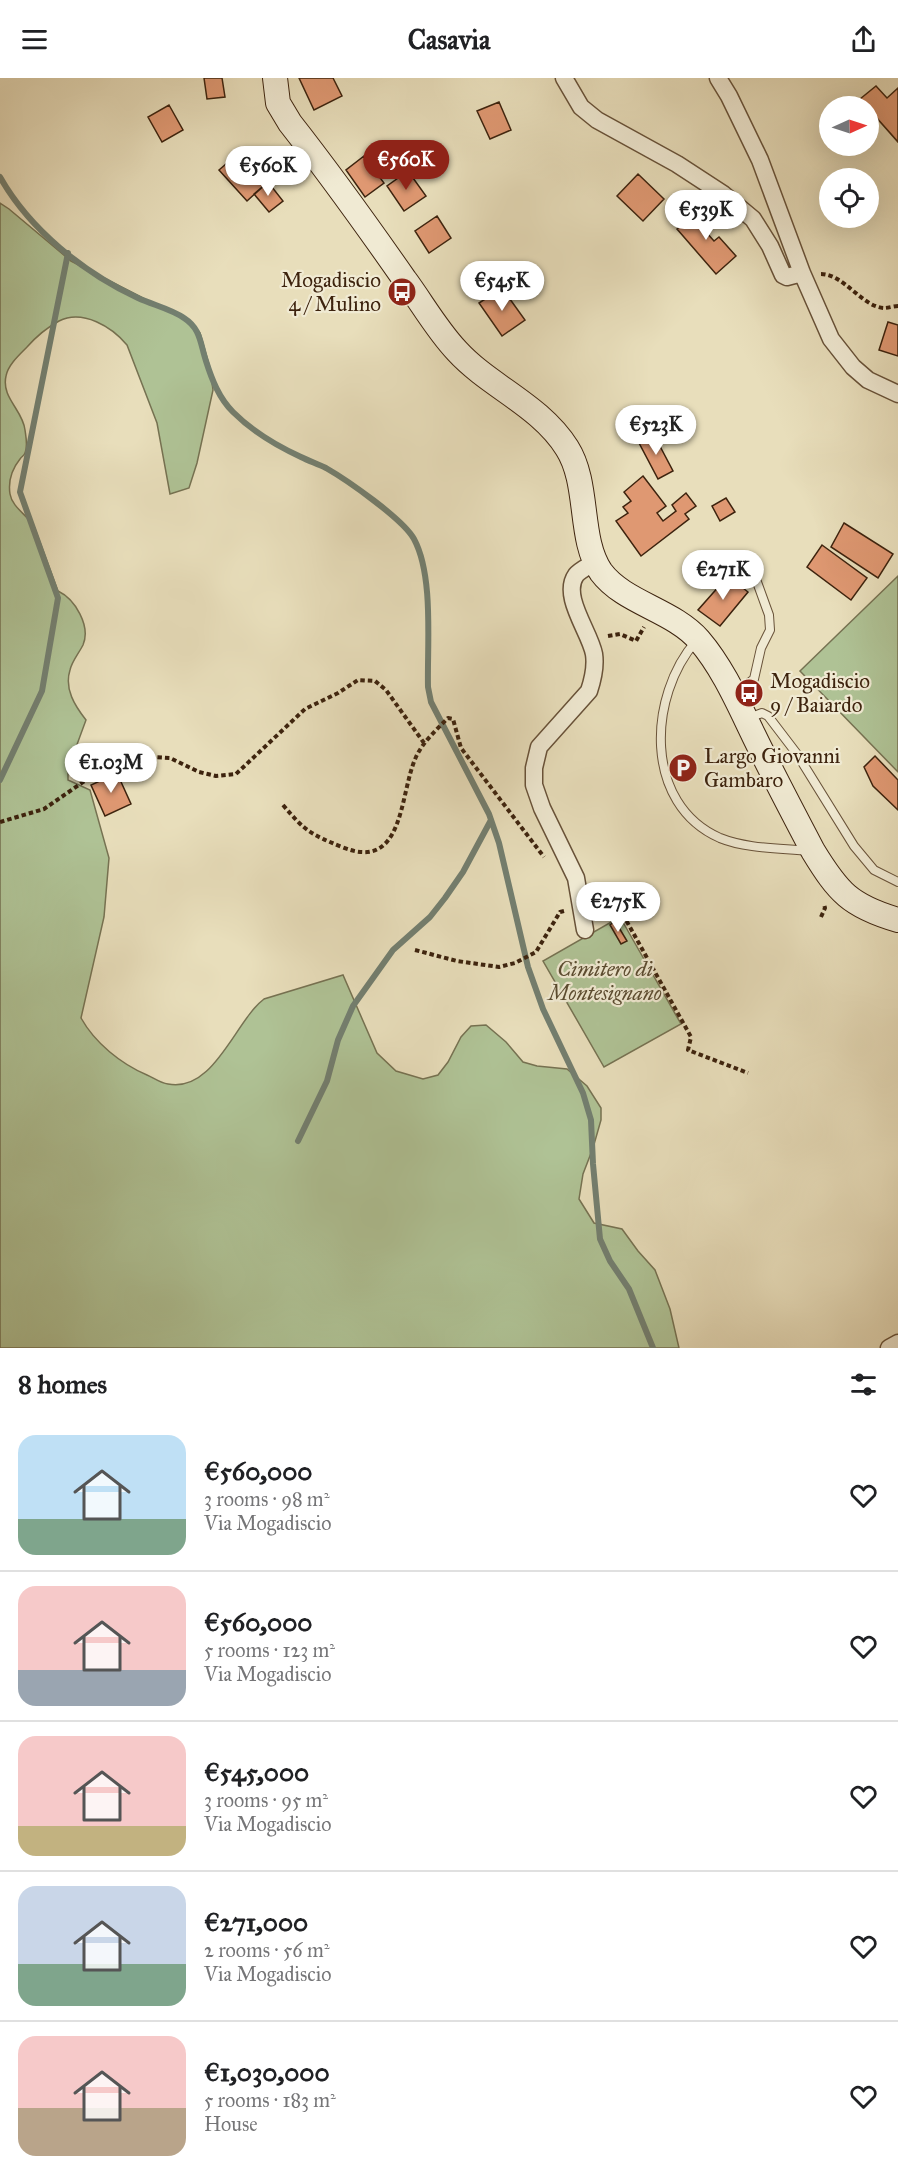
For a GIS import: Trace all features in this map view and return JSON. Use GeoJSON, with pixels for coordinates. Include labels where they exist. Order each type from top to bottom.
{"type":"FeatureCollection","features":[{"type":"Feature","properties":{"kind":"street"},"geometry":{"type":"LineString","coordinates":[[275,78],[278,103],[290,123],[457,351],[536,412],[567,448],[577,470],[590,543],[596,562],[610,582],[673,619],[698,638],[734,694],[813,851],[827,874],[843,894],[861,907],[898,920]]}},
{"type":"Feature","properties":{"kind":"street"},"geometry":{"type":"LineString","coordinates":[[564,78],[581,107],[597,120],[686,170],[723,194],[753,219],[770,246],[783,275],[787,277],[802,273]]}},
{"type":"Feature","properties":{"kind":"street"},"geometry":{"type":"LineString","coordinates":[[718,78],[760,160],[802,273],[831,339],[868,380],[898,394]]}},
{"type":"Feature","properties":{"kind":"street"},"geometry":{"type":"LineString","coordinates":[[585,930],[576,878],[542,808],[534,785],[534,768],[539,747],[589,691],[595,665],[590,639],[576,609],[572,587],[577,573],[596,562]]}},
{"type":"Feature","properties":{"kind":"street"},"geometry":{"type":"LineString","coordinates":[[889,1348],[898,1344]]}},
{"type":"Feature","properties":{"kind":"lane"},"geometry":{"type":"LineString","coordinates":[[734,694],[754,679],[761,648],[770,630],[769,615],[757,582]]}},
{"type":"Feature","properties":{"kind":"lane"},"geometry":{"type":"LineString","coordinates":[[698,638],[676,670],[664,702],[660,733],[662,760],[670,788],[683,809],[698,825],[721,838],[766,847],[813,851]]}},
{"type":"Feature","properties":{"kind":"lane"},"geometry":{"type":"LineString","coordinates":[[746,719],[762,713],[768,716],[797,754],[854,846],[874,870],[898,882]]}},
{"type":"Feature","properties":{"kind":"path"},"geometry":{"type":"LineString","coordinates":[[802,273],[830,274],[882,308],[898,306]]}},
{"type":"Feature","properties":{"kind":"path"},"geometry":{"type":"LineString","coordinates":[[590,639],[620,634],[636,641]]}},
{"type":"Feature","properties":{"kind":"path"},"geometry":{"type":"LineString","coordinates":[[0,822],[44,808],[89,778],[124,764],[152,757],[170,758],[199,772],[216,776],[236,774],[305,709],[338,693],[357,680],[375,681],[386,690],[424,743]]}},
{"type":"Feature","properties":{"kind":"path"},"geometry":{"type":"LineString","coordinates":[[283,805],[302,827],[313,835],[353,852],[364,854],[382,847],[393,835],[415,759],[424,743],[448,718],[453,718],[461,748],[545,858]]}},
{"type":"Feature","properties":{"kind":"path"},"geometry":{"type":"LineString","coordinates":[[416,950],[499,967],[515,963],[536,952],[560,912],[580,904],[602,902],[621,911],[691,1037],[688,1050],[748,1073]]}},
{"type":"Feature","properties":{"kind":"green space"},"geometry":{"type":"Polygon","coordinates":[[[0,203],[71,261],[186,320],[200,333],[210,368],[213,390],[197,463],[189,488],[170,494],[157,423],[127,345],[105,326],[78,317],[59,321],[50,326],[21,353],[11,364],[6,376],[7,391],[23,423],[26,442],[25,454],[11,475],[11,499],[34,526],[58,591],[70,600],[80,614],[85,630],[83,645],[71,667],[68,684],[75,703],[86,720],[68,769],[68,780],[90,790],[109,858],[104,917],[81,1018],[101,1044],[128,1065],[162,1083],[184,1084],[198,1078],[211,1067],[253,1009],[264,999],[343,975],[377,1053],[396,1071],[423,1079],[438,1075],[448,1062],[461,1037],[471,1026],[486,1025],[506,1042],[523,1062],[567,1069],[587,1086],[601,1108],[601,1120],[583,1174],[579,1199],[594,1223],[622,1229],[655,1270],[670,1309],[679,1348],[0,1348],[0,203]]]}},
{"type":"Feature","properties":{"kind":"green space"},"geometry":{"type":"Polygon","coordinates":[[[898,576],[898,772],[800,671],[898,576]]]}},
{"type":"Feature","properties":{"kind":"green space","name":"Cimitero di Montesignano"},"geometry":{"type":"Polygon","coordinates":[[[620,917],[681,1024],[604,1067],[543,961],[620,917]]]}},
{"type":"Feature","properties":{"kind":"building"},"geometry":{"type":"Polygon","coordinates":[[[204,78],[222,78],[225,97],[207,99],[204,78]]]}},
{"type":"Feature","properties":{"kind":"building"},"geometry":{"type":"Polygon","coordinates":[[[299,78],[333,78],[342,96],[314,110],[299,78]]]}},
{"type":"Feature","properties":{"kind":"building"},"geometry":{"type":"Polygon","coordinates":[[[876,86],[887,98],[898,88],[898,142],[879,120],[879,96],[864,96],[876,86]]]}},
{"type":"Feature","properties":{"kind":"building"},"geometry":{"type":"Polygon","coordinates":[[[499,102],[511,130],[490,139],[477,111],[499,102]]]}},
{"type":"Feature","properties":{"kind":"building"},"geometry":{"type":"Polygon","coordinates":[[[169,105],[183,130],[162,142],[148,117],[169,105]]]}},
{"type":"Feature","properties":{"kind":"building"},"geometry":{"type":"Polygon","coordinates":[[[240,152],[268,182],[247,201],[219,170],[240,152]]]}},
{"type":"Feature","properties":{"kind":"building"},"geometry":{"type":"Polygon","coordinates":[[[364,156],[384,183],[365,197],[346,170],[364,156]]]}},
{"type":"Feature","properties":{"kind":"building"},"geometry":{"type":"Polygon","coordinates":[[[408,171],[426,196],[404,211],[387,186],[408,171]]]}},
{"type":"Feature","properties":{"kind":"building"},"geometry":{"type":"Polygon","coordinates":[[[638,174],[664,199],[643,221],[617,196],[638,174]]]}},
{"type":"Feature","properties":{"kind":"building"},"geometry":{"type":"Polygon","coordinates":[[[268,182],[283,201],[269,212],[254,194],[268,182]]]}},
{"type":"Feature","properties":{"kind":"building"},"geometry":{"type":"Polygon","coordinates":[[[702,207],[716,224],[706,232],[714,241],[719,237],[736,256],[716,274],[677,229],[702,207]]]}},
{"type":"Feature","properties":{"kind":"building"},"geometry":{"type":"Polygon","coordinates":[[[437,216],[451,238],[429,253],[415,231],[437,216]]]}},
{"type":"Feature","properties":{"kind":"building"},"geometry":{"type":"Polygon","coordinates":[[[502,288],[525,320],[502,336],[479,303],[502,288]]]}},
{"type":"Feature","properties":{"kind":"building"},"geometry":{"type":"Polygon","coordinates":[[[888,322],[898,325],[898,356],[879,350],[888,322]]]}},
{"type":"Feature","properties":{"kind":"building"},"geometry":{"type":"Polygon","coordinates":[[[653,433],[673,471],[658,479],[638,441],[653,433]]]}},
{"type":"Feature","properties":{"kind":"building"},"geometry":{"type":"Polygon","coordinates":[[[643,476],[666,506],[657,513],[663,521],[676,511],[672,505],[686,493],[696,506],[685,514],[689,519],[641,556],[616,521],[628,513],[623,507],[631,501],[624,492],[643,476]]]}},
{"type":"Feature","properties":{"kind":"building"},"geometry":{"type":"Polygon","coordinates":[[[726,498],[735,512],[720,521],[712,506],[726,498]]]}},
{"type":"Feature","properties":{"kind":"building"},"geometry":{"type":"Polygon","coordinates":[[[844,523],[893,554],[878,578],[831,547],[844,523]]]}},
{"type":"Feature","properties":{"kind":"building"},"geometry":{"type":"Polygon","coordinates":[[[822,545],[867,578],[851,600],[807,567],[822,545]]]}},
{"type":"Feature","properties":{"kind":"building"},"geometry":{"type":"Polygon","coordinates":[[[728,576],[748,592],[720,626],[698,610],[728,576]]]}},
{"type":"Feature","properties":{"kind":"building"},"geometry":{"type":"Polygon","coordinates":[[[875,756],[898,780],[898,810],[873,786],[864,767],[875,756]]]}},
{"type":"Feature","properties":{"kind":"building"},"geometry":{"type":"Polygon","coordinates":[[[117,773],[131,804],[105,816],[91,785],[117,773]]]}},
{"type":"Feature","properties":{"kind":"building"},"geometry":{"type":"Polygon","coordinates":[[[615,921],[627,941],[621,944],[610,925],[615,921]]]}},
{"type":"Feature","properties":{"kind":"waterway"},"geometry":{"type":"LineString","coordinates":[[0,177],[27,215],[60,248],[79,263],[118,288],[190,322],[199,337],[216,388],[228,407],[240,419],[274,443],[326,468],[347,481],[399,521],[414,539],[420,554],[427,591],[428,687],[431,702],[489,814],[499,843],[528,967],[543,1009],[583,1093],[591,1120],[600,1239],[610,1261],[629,1289],[653,1348]]}},
{"type":"Feature","properties":{"kind":"waterway"},"geometry":{"type":"LineString","coordinates":[[0,780],[42,691],[58,598],[20,492],[68,253]]}},
{"type":"Feature","properties":{"kind":"waterway"},"geometry":{"type":"LineString","coordinates":[[298,1141],[327,1081],[338,1040],[353,1006],[393,950],[430,917],[445,898],[463,872],[491,820]]}},
{"type":"Feature","properties":{"kind":"place","name":"Mogadiscio 4 / Mulino"},"geometry":{"type":"Point","coordinates":[402,292]}},
{"type":"Feature","properties":{"kind":"place","name":"Mogadiscio 9 / Baiardo"},"geometry":{"type":"Point","coordinates":[749,693]}},
{"type":"Feature","properties":{"kind":"place","name":"Largo Giovanni Gambaro"},"geometry":{"type":"Point","coordinates":[683,768]}}]}
